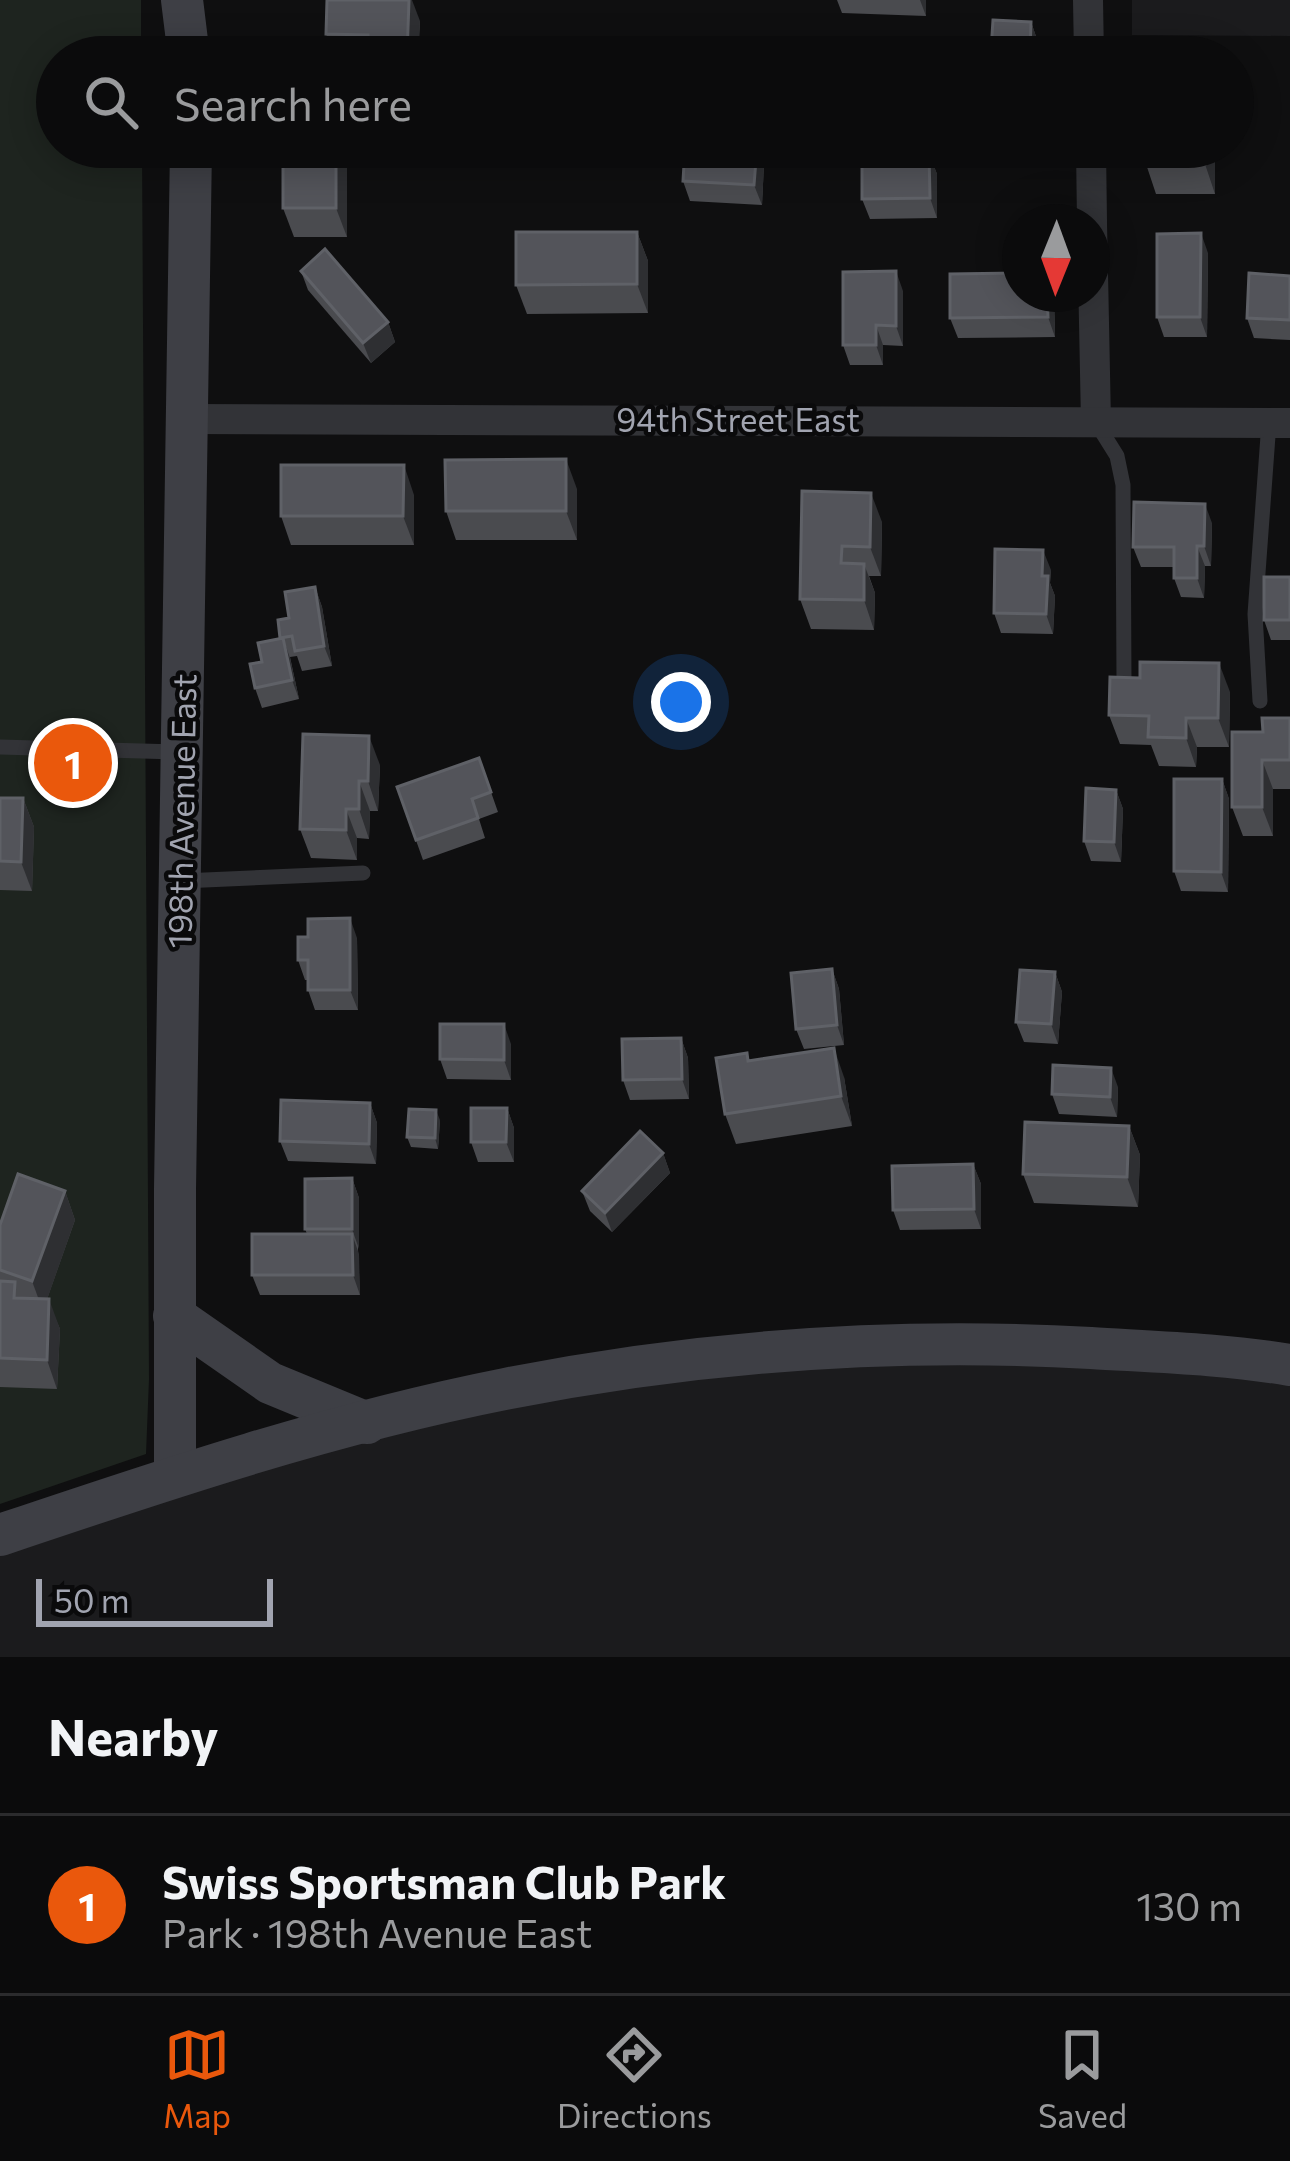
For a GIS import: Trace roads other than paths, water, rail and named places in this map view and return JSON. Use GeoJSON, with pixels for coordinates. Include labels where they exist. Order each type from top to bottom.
{"type":"FeatureCollection","features":[{"type":"Feature","properties":{"kind":"street"},"geometry":{"type":"LineString","coordinates":[[182,0],[186,36]]}},
{"type":"Feature","properties":{"kind":"street"},"geometry":{"type":"LineString","coordinates":[[1088,0],[1089,36]]}},
{"type":"Feature","properties":{"kind":"street","name":"198th Avenue East"},"geometry":{"type":"LineString","coordinates":[[175,1476],[191,168]]}},
{"type":"Feature","properties":{"kind":"street"},"geometry":{"type":"LineString","coordinates":[[1091,168],[1092,204]]}},
{"type":"Feature","properties":{"kind":"street"},"geometry":{"type":"LineString","coordinates":[[1094,312],[1096,422]]}},
{"type":"Feature","properties":{"kind":"street","name":"94th Street East"},"geometry":{"type":"LineString","coordinates":[[185,419],[1280,423]]}},
{"type":"Feature","properties":{"kind":"street"},"geometry":{"type":"LineString","coordinates":[[174,1316],[270,1384],[367,1423]]}},
{"type":"Feature","properties":{"kind":"street"},"geometry":{"type":"LineString","coordinates":[[0,1535],[175,1476],[367,1423],[503,1389],[634,1369],[819,1348],[1012,1343],[1290,1365]]}},
{"type":"Feature","properties":{"kind":"lane"},"geometry":{"type":"LineString","coordinates":[[1096,422],[1117,456],[1124,485],[1124,681]]}},
{"type":"Feature","properties":{"kind":"lane"},"geometry":{"type":"LineString","coordinates":[[1260,701],[1255,614],[1280,423]]}},
{"type":"Feature","properties":{"kind":"lane"},"geometry":{"type":"LineString","coordinates":[[0,747],[183,752]]}},
{"type":"Feature","properties":{"kind":"lane"},"geometry":{"type":"LineString","coordinates":[[182,881],[363,873]]}},
{"type":"Feature","properties":{"kind":"place","name":"Swiss Sportsman Club Park"},"geometry":{"type":"Point","coordinates":[73,763]}}]}
